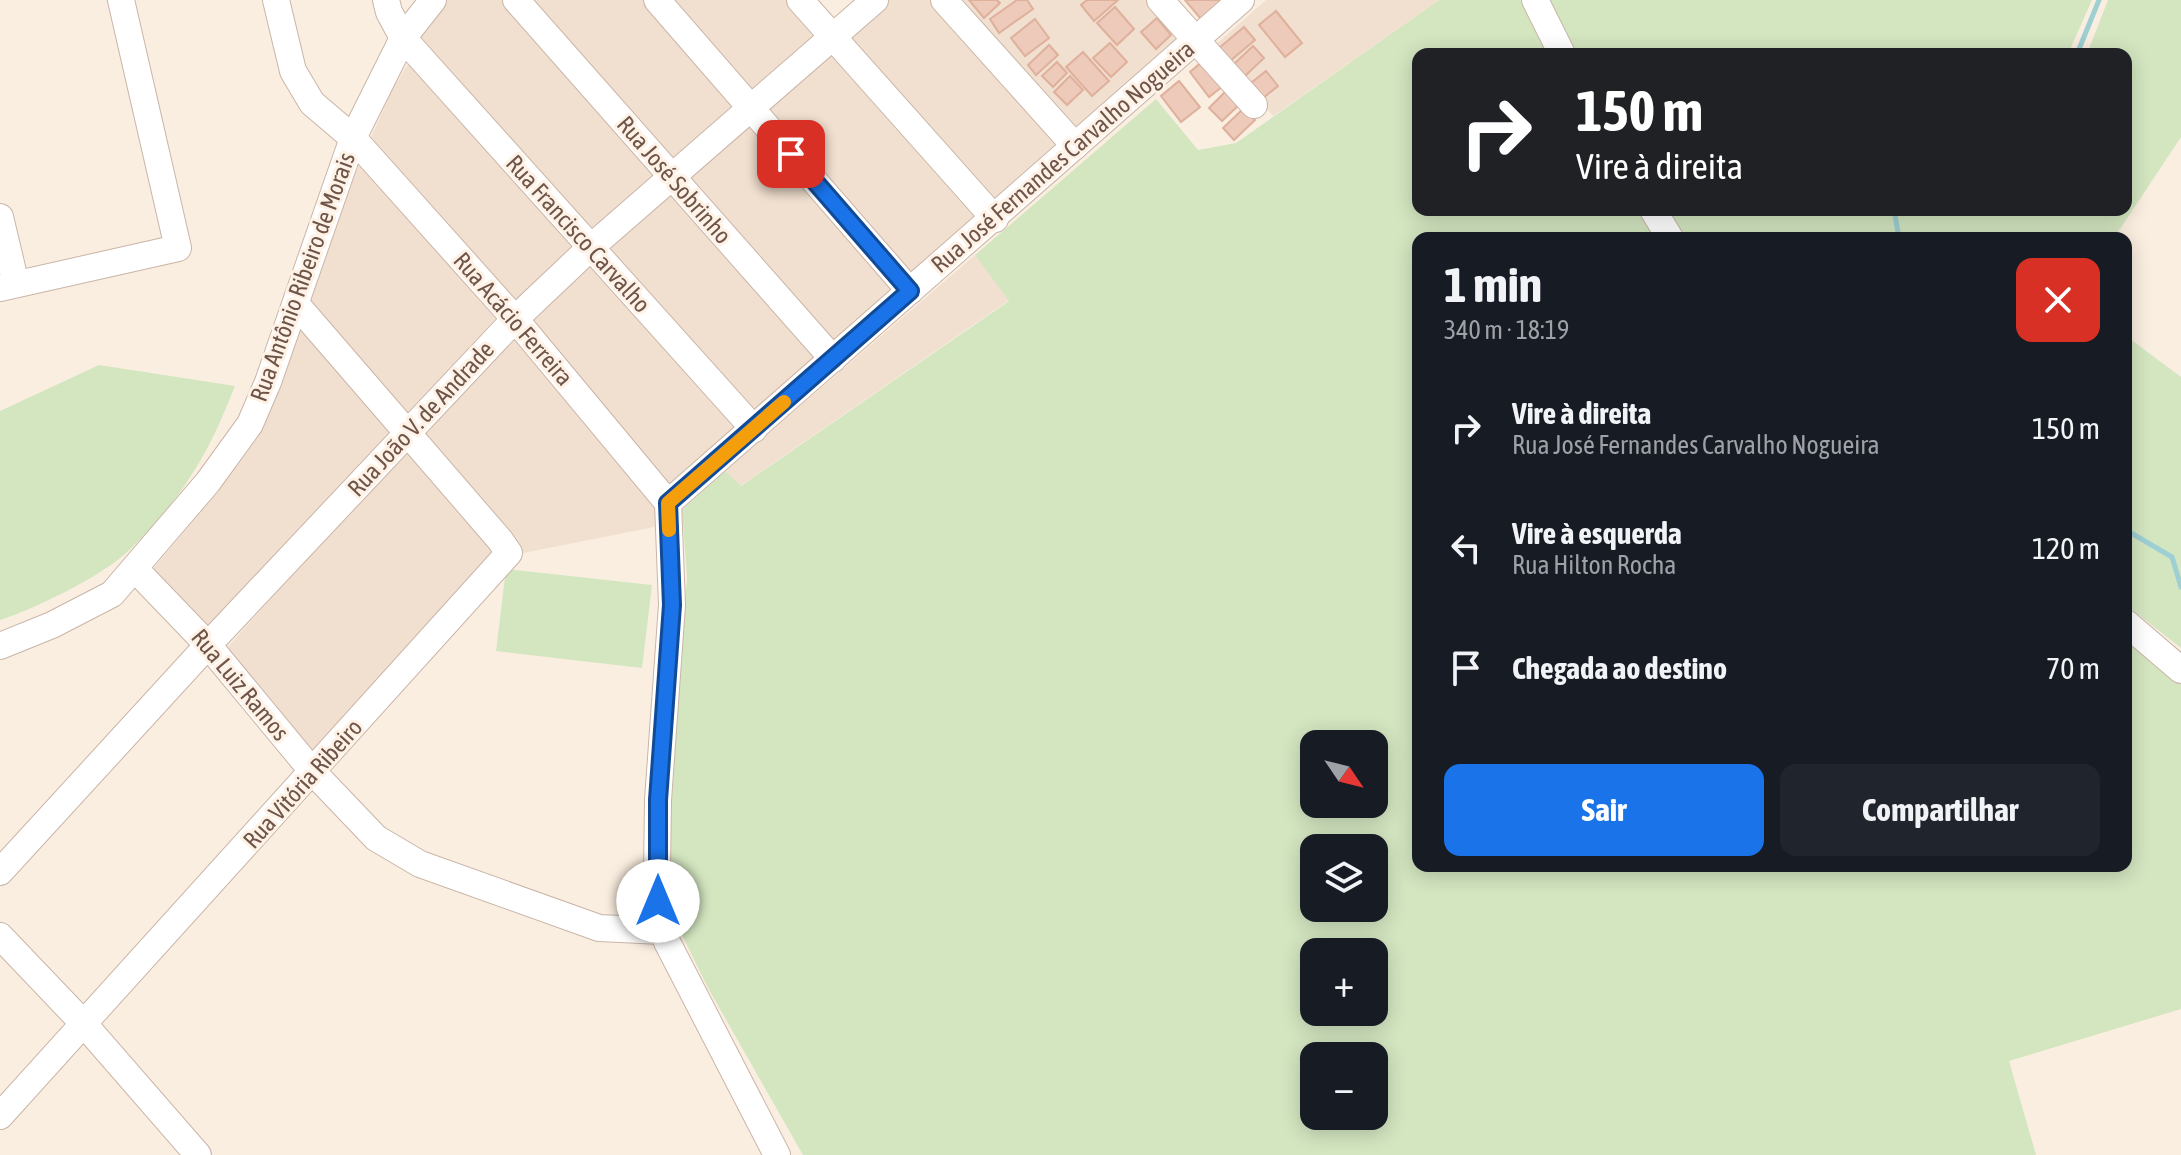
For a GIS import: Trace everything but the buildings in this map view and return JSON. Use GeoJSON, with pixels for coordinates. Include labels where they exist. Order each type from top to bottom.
{"type":"FeatureCollection","features":[{"type":"Feature","properties":{"kind":"street"},"geometry":{"type":"LineString","coordinates":[[0,217],[8,286],[178,248],[121,0]]}},
{"type":"Feature","properties":{"kind":"street","name":"Rua Acácio Ferreira"},"geometry":{"type":"LineString","coordinates":[[276,0],[293,71],[312,103],[353,138],[515,319],[668,503]]}},
{"type":"Feature","properties":{"kind":"street","name":"Rua Francisco Carvalho"},"geometry":{"type":"LineString","coordinates":[[386,0],[403,38],[754,429]]}},
{"type":"Feature","properties":{"kind":"street","name":"Rua Antônio Ribeiro de Morais"},"geometry":{"type":"LineString","coordinates":[[0,646],[52,625],[112,594],[208,482],[250,424],[268,382],[353,138],[403,38],[433,0]]}},
{"type":"Feature","properties":{"kind":"street","name":"Rua José Sobrinho"},"geometry":{"type":"LineString","coordinates":[[516,0],[833,359]]}},
{"type":"Feature","properties":{"kind":"street"},"geometry":{"type":"LineString","coordinates":[[657,0],[910,291]]}},
{"type":"Feature","properties":{"kind":"street"},"geometry":{"type":"LineString","coordinates":[[800,0],[995,219]]}},
{"type":"Feature","properties":{"kind":"street","name":"Rua João V. de Andrade"},"geometry":{"type":"LineString","coordinates":[[0,872],[208,645],[515,319],[590,248],[875,0]]}},
{"type":"Feature","properties":{"kind":"street"},"geometry":{"type":"LineString","coordinates":[[944,0],[1075,146]]}},
{"type":"Feature","properties":{"kind":"street"},"geometry":{"type":"LineString","coordinates":[[1160,0],[1254,105]]}},
{"type":"Feature","properties":{"kind":"street","name":"Rua José Fernandes Carvalho Nogueira"},"geometry":{"type":"LineString","coordinates":[[668,503],[1241,0]]}},
{"type":"Feature","properties":{"kind":"street"},"geometry":{"type":"LineString","coordinates":[[1535,0],[1559,48]]}},
{"type":"Feature","properties":{"kind":"street"},"geometry":{"type":"LineString","coordinates":[[296,304],[408,434]]}},
{"type":"Feature","properties":{"kind":"street","name":"Rua Vitória Ribeiro"},"geometry":{"type":"LineString","coordinates":[[0,1116],[507,558],[509,553],[500,540],[408,434]]}},
{"type":"Feature","properties":{"kind":"street"},"geometry":{"type":"LineString","coordinates":[[668,503],[672,605],[658,828],[658,901],[662,931],[777,1155]]}},
{"type":"Feature","properties":{"kind":"street","name":"Rua Luiz Ramos"},"geometry":{"type":"LineString","coordinates":[[135,569],[208,645],[313,772],[376,838],[420,864],[599,928],[662,931]]}},
{"type":"Feature","properties":{"kind":"street"},"geometry":{"type":"LineString","coordinates":[[2132,628],[2181,670]]}},
{"type":"Feature","properties":{"kind":"street"},"geometry":{"type":"LineString","coordinates":[[0,936],[84,1024],[182,1144],[198,1155]]}},
{"type":"Feature","properties":{"kind":"shaded area"},"geometry":{"type":"Polygon","coordinates":[[[447,0],[510,0],[663,176],[590,239],[419,41],[447,0]]]}},
{"type":"Feature","properties":{"kind":"shaded area"},"geometry":{"type":"Polygon","coordinates":[[[527,0],[652,0],[745,107],[673,169],[527,0]]]}},
{"type":"Feature","properties":{"kind":"shaded area"},"geometry":{"type":"Polygon","coordinates":[[[670,0],[789,0],[821,38],[754,97],[670,0]]]}},
{"type":"Feature","properties":{"kind":"shaded area"},"geometry":{"type":"Polygon","coordinates":[[[886,0],[932,0],[1063,147],[996,207],[844,38],[886,0]]]}},
{"type":"Feature","properties":{"kind":"shaded area"},"geometry":{"type":"Polygon","coordinates":[[[963,0],[1149,0],[1185,41],[1079,134],[963,0]]]}},
{"type":"Feature","properties":{"kind":"shaded area"},"geometry":{"type":"Polygon","coordinates":[[[1266,0],[1439,0],[1273,116],[1214,46],[1266,0]]]}},
{"type":"Feature","properties":{"kind":"shaded area"},"geometry":{"type":"Polygon","coordinates":[[[827,50],[983,221],[913,281],[760,110],[827,50]]]}},
{"type":"Feature","properties":{"kind":"shaded area"},"geometry":{"type":"Polygon","coordinates":[[[412,57],[583,246],[514,308],[369,142],[392,91],[412,57]]]}},
{"type":"Feature","properties":{"kind":"shaded area"},"geometry":{"type":"Polygon","coordinates":[[[751,120],[903,290],[836,350],[684,181],[751,120]]]}},
{"type":"Feature","properties":{"kind":"shaded area"},"geometry":{"type":"Polygon","coordinates":[[[365,151],[507,315],[408,424],[300,302],[365,151]]]}},
{"type":"Feature","properties":{"kind":"shaded area"},"geometry":{"type":"Polygon","coordinates":[[[669,188],[823,361],[756,421],[602,248],[669,188]]]}},
{"type":"Feature","properties":{"kind":"shaded area"},"geometry":{"type":"Polygon","coordinates":[[[975,255],[1009,300],[740,486],[725,471],[975,255]]]}},
{"type":"Feature","properties":{"kind":"shaded area"},"geometry":{"type":"Polygon","coordinates":[[[590,257],[744,428],[676,491],[522,317],[590,257]]]}},
{"type":"Feature","properties":{"kind":"shaded area"},"geometry":{"type":"Polygon","coordinates":[[[292,319],[391,433],[208,637],[148,575],[220,489],[251,429],[292,319]]]}},
{"type":"Feature","properties":{"kind":"shaded area"},"geometry":{"type":"Polygon","coordinates":[[[516,330],[661,502],[659,526],[523,553],[418,436],[516,330]]]}},
{"type":"Feature","properties":{"kind":"shaded area"},"geometry":{"type":"Polygon","coordinates":[[[410,444],[505,553],[319,757],[224,651],[410,444]]]}},
{"type":"Feature","properties":{"kind":"green space"},"geometry":{"type":"Polygon","coordinates":[[[1439,0],[1526,0],[1549,48],[1412,48],[1412,216],[1644,216],[1654,232],[1412,232],[1412,872],[2132,872],[2132,640],[2181,679],[2181,1009],[2009,1061],[2036,1155],[803,1155],[708,988],[682,935],[670,870],[670,810],[687,578],[682,510],[725,471],[741,486],[1009,301],[975,255],[1156,99],[1198,150],[1236,143],[1439,0]]]}},
{"type":"Feature","properties":{"kind":"green space"},"geometry":{"type":"Polygon","coordinates":[[[1545,0],[2092,0],[2071,48],[1566,48],[1545,0]]]}},
{"type":"Feature","properties":{"kind":"green space"},"geometry":{"type":"Polygon","coordinates":[[[2108,0],[2181,0],[2181,137],[2132,211],[2132,48],[2089,48],[2108,0]]]}},
{"type":"Feature","properties":{"kind":"green space"},"geometry":{"type":"Polygon","coordinates":[[[1664,216],[2129,216],[2118,232],[1673,232],[1664,216]]]}},
{"type":"Feature","properties":{"kind":"green space"},"geometry":{"type":"Polygon","coordinates":[[[2132,340],[2181,377],[2181,648],[2132,610],[2132,340]]]}},
{"type":"Feature","properties":{"kind":"green space"},"geometry":{"type":"Polygon","coordinates":[[[99,365],[235,386],[192,474],[170,506],[125,554],[83,583],[0,620],[0,411],[99,365]]]}},
{"type":"Feature","properties":{"kind":"green space"},"geometry":{"type":"Polygon","coordinates":[[[506,569],[652,585],[642,668],[496,651],[506,569]]]}},
{"type":"Feature","properties":{"kind":"waterway"},"geometry":{"type":"LineString","coordinates":[[2079,48],[2099,0]]}},
{"type":"Feature","properties":{"kind":"waterway"},"geometry":{"type":"LineString","coordinates":[[1895,216],[1898,232]]}},
{"type":"Feature","properties":{"kind":"waterway"},"geometry":{"type":"LineString","coordinates":[[2132,534],[2172,557],[2181,587]]}},
{"type":"Feature","properties":{"kind":"slow traffic"},"geometry":{"type":"LineString","coordinates":[[669,530],[668,503],[784,402]]}},
{"type":"Feature","properties":{"kind":"route"},"geometry":{"type":"LineString","coordinates":[[658,901],[658,800],[672,605],[668,503],[910,291],[791,154]]}}]}
